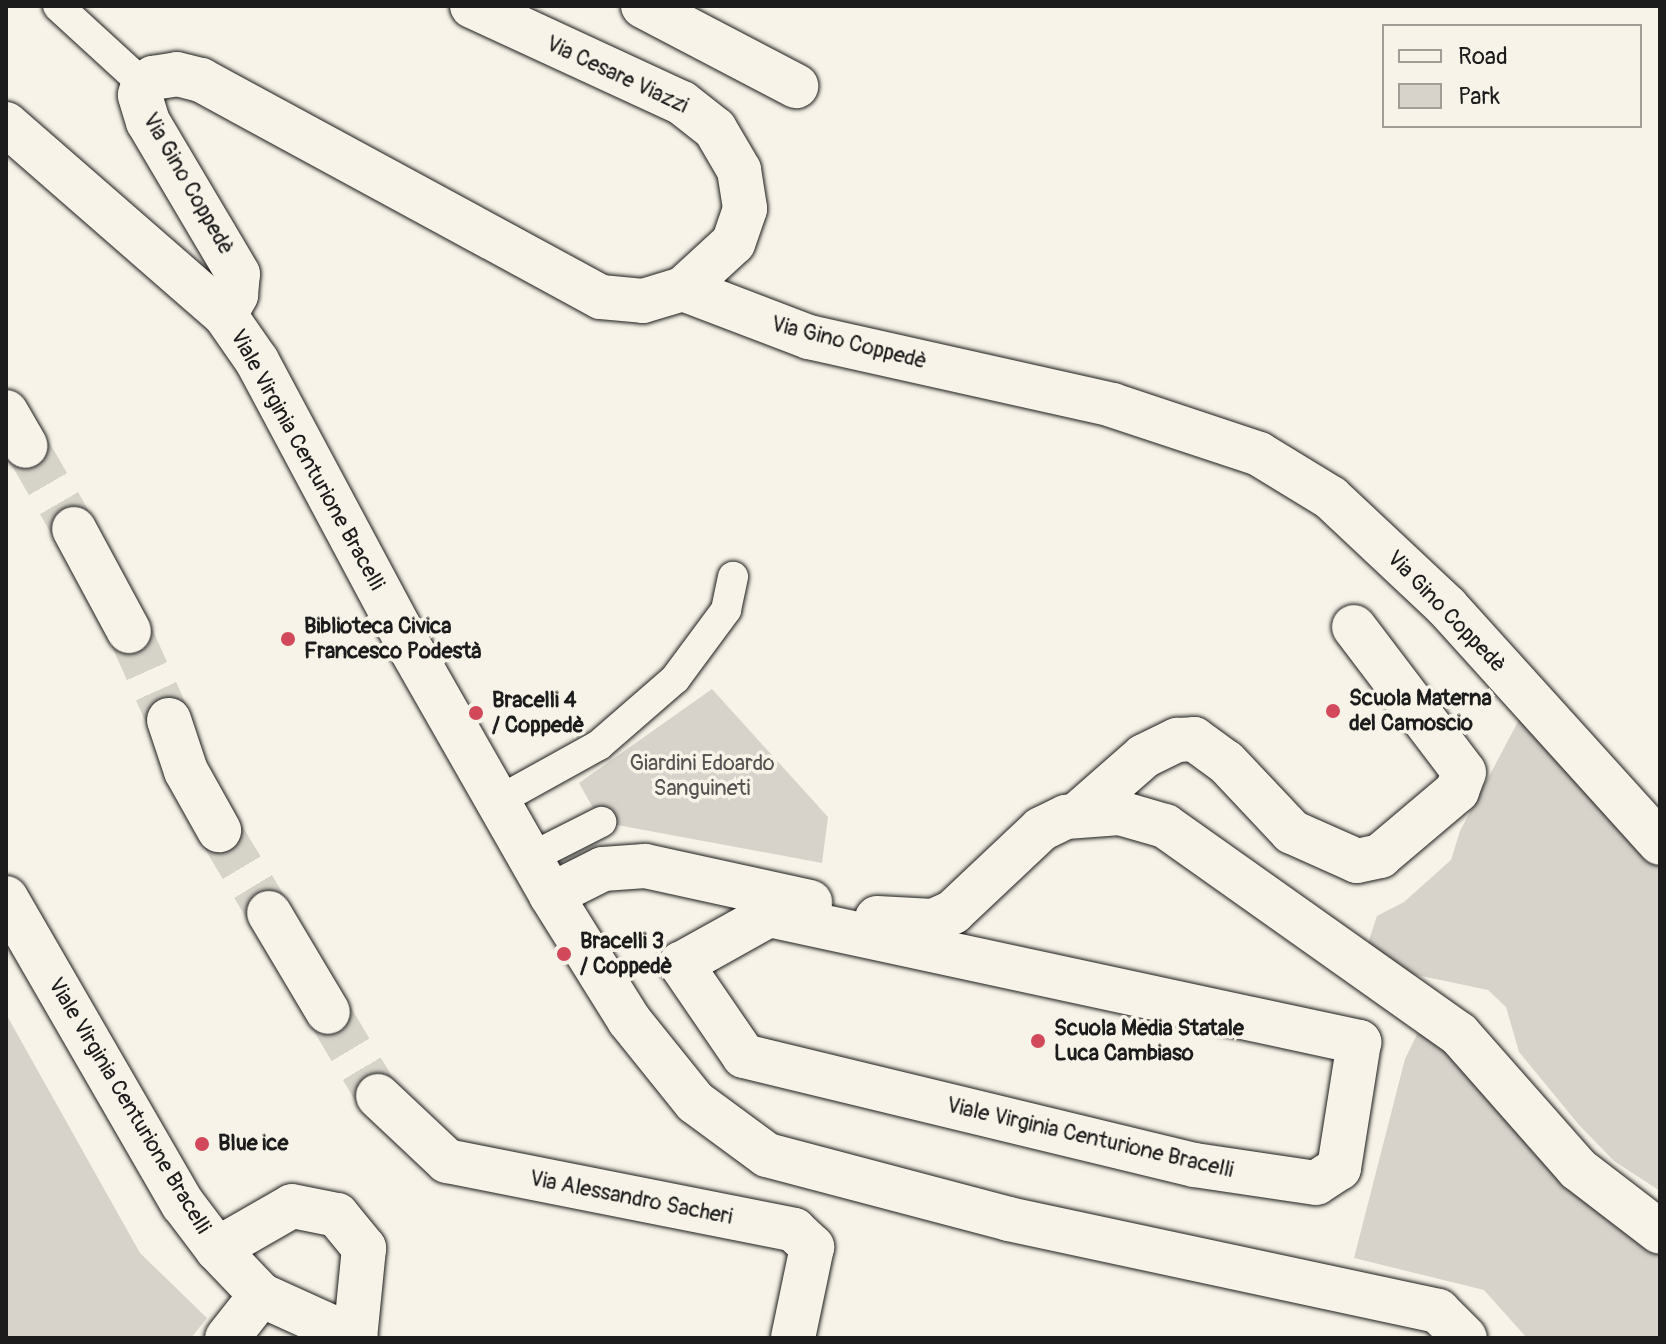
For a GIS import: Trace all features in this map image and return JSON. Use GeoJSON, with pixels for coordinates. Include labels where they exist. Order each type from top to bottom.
{"type":"FeatureCollection","features":[{"type":"Feature","properties":{"kind":"street","name":"Via Cesare Viazzi"},"geometry":{"type":"LineString","coordinates":[[472,6],[682,103],[715,129],[739,170],[745,209],[733,243],[683,289]]}},
{"type":"Feature","properties":{"kind":"street"},"geometry":{"type":"LineString","coordinates":[[643,6],[796,86]]}},
{"type":"Feature","properties":{"kind":"street","name":"Via Gino Coppedè"},"geometry":{"type":"LineString","coordinates":[[225,315],[236,295],[238,274],[148,122],[140,95],[143,84],[177,74],[201,80],[601,297],[643,301],[683,289],[809,337],[1112,405],[1212,436],[1297,475],[1331,498],[1447,607],[1660,843]]}},
{"type":"Feature","properties":{"kind":"street","name":"Viale Virginia Centurione Bracelli"},"geometry":{"type":"LineString","coordinates":[[6,124],[225,315],[257,361],[551,895],[629,1020],[695,1102],[767,1155],[1009,1219],[1438,1311],[1465,1338]]}},
{"type":"Feature","properties":{"kind":"street"},"geometry":{"type":"LineString","coordinates":[[74,529],[129,631]]}},
{"type":"Feature","properties":{"kind":"street"},"geometry":{"type":"LineString","coordinates":[[551,895],[603,869],[645,866],[891,921],[933,921],[953,912],[1041,829],[1079,813],[1144,756],[1177,740],[1194,739],[1226,762],[1292,832],[1357,861],[1380,856],[1457,791],[1464,772],[1354,627]]}},
{"type":"Feature","properties":{"kind":"street"},"geometry":{"type":"LineString","coordinates":[[169,720],[186,771],[219,830]]}},
{"type":"Feature","properties":{"kind":"street"},"geometry":{"type":"LineString","coordinates":[[1079,813],[1120,813],[1165,826],[1459,1034],[1578,1169],[1660,1232]]}},
{"type":"Feature","properties":{"kind":"street","name":"Viale Virginia Centurione Bracelli"},"geometry":{"type":"LineString","coordinates":[[6,898],[183,1204],[217,1249],[261,1295],[356,1338]]}},
{"type":"Feature","properties":{"kind":"street"},"geometry":{"type":"LineString","coordinates":[[269,913],[328,1012]]}},
{"type":"Feature","properties":{"kind":"street","name":"Viale Virginia Centurione Bracelli"},"geometry":{"type":"LineString","coordinates":[[769,915],[1359,1042],[1339,1168],[1316,1183],[1194,1165],[744,1056],[681,964],[769,915]]}},
{"type":"Feature","properties":{"kind":"street","name":"Via Alessandro Sacheri"},"geometry":{"type":"LineString","coordinates":[[378,1096],[447,1161],[794,1230],[812,1247],[793,1338]]}},
{"type":"Feature","properties":{"kind":"street"},"geometry":{"type":"LineString","coordinates":[[217,1249],[292,1206],[337,1215],[364,1248],[356,1338]]}},
{"type":"Feature","properties":{"kind":"street"},"geometry":{"type":"LineString","coordinates":[[227,1338],[261,1295]]}},
{"type":"Feature","properties":{"kind":"lane"},"geometry":{"type":"LineString","coordinates":[[58,6],[143,84]]}},
{"type":"Feature","properties":{"kind":"lane"},"geometry":{"type":"LineString","coordinates":[[498,801],[599,745],[675,679],[726,610],[733,577]]}},
{"type":"Feature","properties":{"kind":"lane"},"geometry":{"type":"LineString","coordinates":[[530,858],[601,822]]}},
{"type":"Feature","properties":{"kind":"green space","name":"Giardini Edoardo Sanguineti"},"geometry":{"type":"Polygon","coordinates":[[[712,689],[828,817],[822,863],[601,822],[579,783],[712,689]]]}},
{"type":"Feature","properties":{"kind":"green space"},"geometry":{"type":"Polygon","coordinates":[[[1521,716],[1660,868],[1660,1191],[1614,1161],[1579,1125],[1519,1052],[1506,1007],[1488,990],[1388,969],[1367,946],[1377,916],[1404,902],[1451,860],[1460,831],[1521,716]]]}},
{"type":"Feature","properties":{"kind":"green space"},"geometry":{"type":"Polygon","coordinates":[[[6,1014],[140,1253],[207,1318],[191,1338],[6,1338],[6,1014]]]}},
{"type":"Feature","properties":{"kind":"green space"},"geometry":{"type":"Polygon","coordinates":[[[1422,1024],[1660,1241],[1660,1338],[1527,1338],[1484,1290],[1354,1258],[1405,1059],[1422,1024]]]}},
{"type":"Feature","properties":{"kind":"tunnel"},"geometry":{"type":"LineString","coordinates":[[26,446],[74,529]]}},
{"type":"Feature","properties":{"kind":"tunnel"},"geometry":{"type":"LineString","coordinates":[[129,631],[169,720]]}},
{"type":"Feature","properties":{"kind":"tunnel"},"geometry":{"type":"LineString","coordinates":[[219,830],[269,913]]}},
{"type":"Feature","properties":{"kind":"tunnel"},"geometry":{"type":"LineString","coordinates":[[328,1012],[378,1096]]}},
{"type":"Feature","properties":{"kind":"place","name":"Biblioteca Civica Francesco Podestà"},"geometry":{"type":"Point","coordinates":[288,639]}},
{"type":"Feature","properties":{"kind":"place","name":"Scuola Materna del Camoscio"},"geometry":{"type":"Point","coordinates":[1333,711]}},
{"type":"Feature","properties":{"kind":"place","name":"Bracelli 4 / Coppedè"},"geometry":{"type":"Point","coordinates":[476,713]}},
{"type":"Feature","properties":{"kind":"place","name":"Bracelli 3 / Coppedè"},"geometry":{"type":"Point","coordinates":[564,954]}},
{"type":"Feature","properties":{"kind":"place","name":"Scuola Media Statale Luca Cambiaso"},"geometry":{"type":"Point","coordinates":[1038,1041]}},
{"type":"Feature","properties":{"kind":"place","name":"Blue ice"},"geometry":{"type":"Point","coordinates":[202,1144]}}]}
